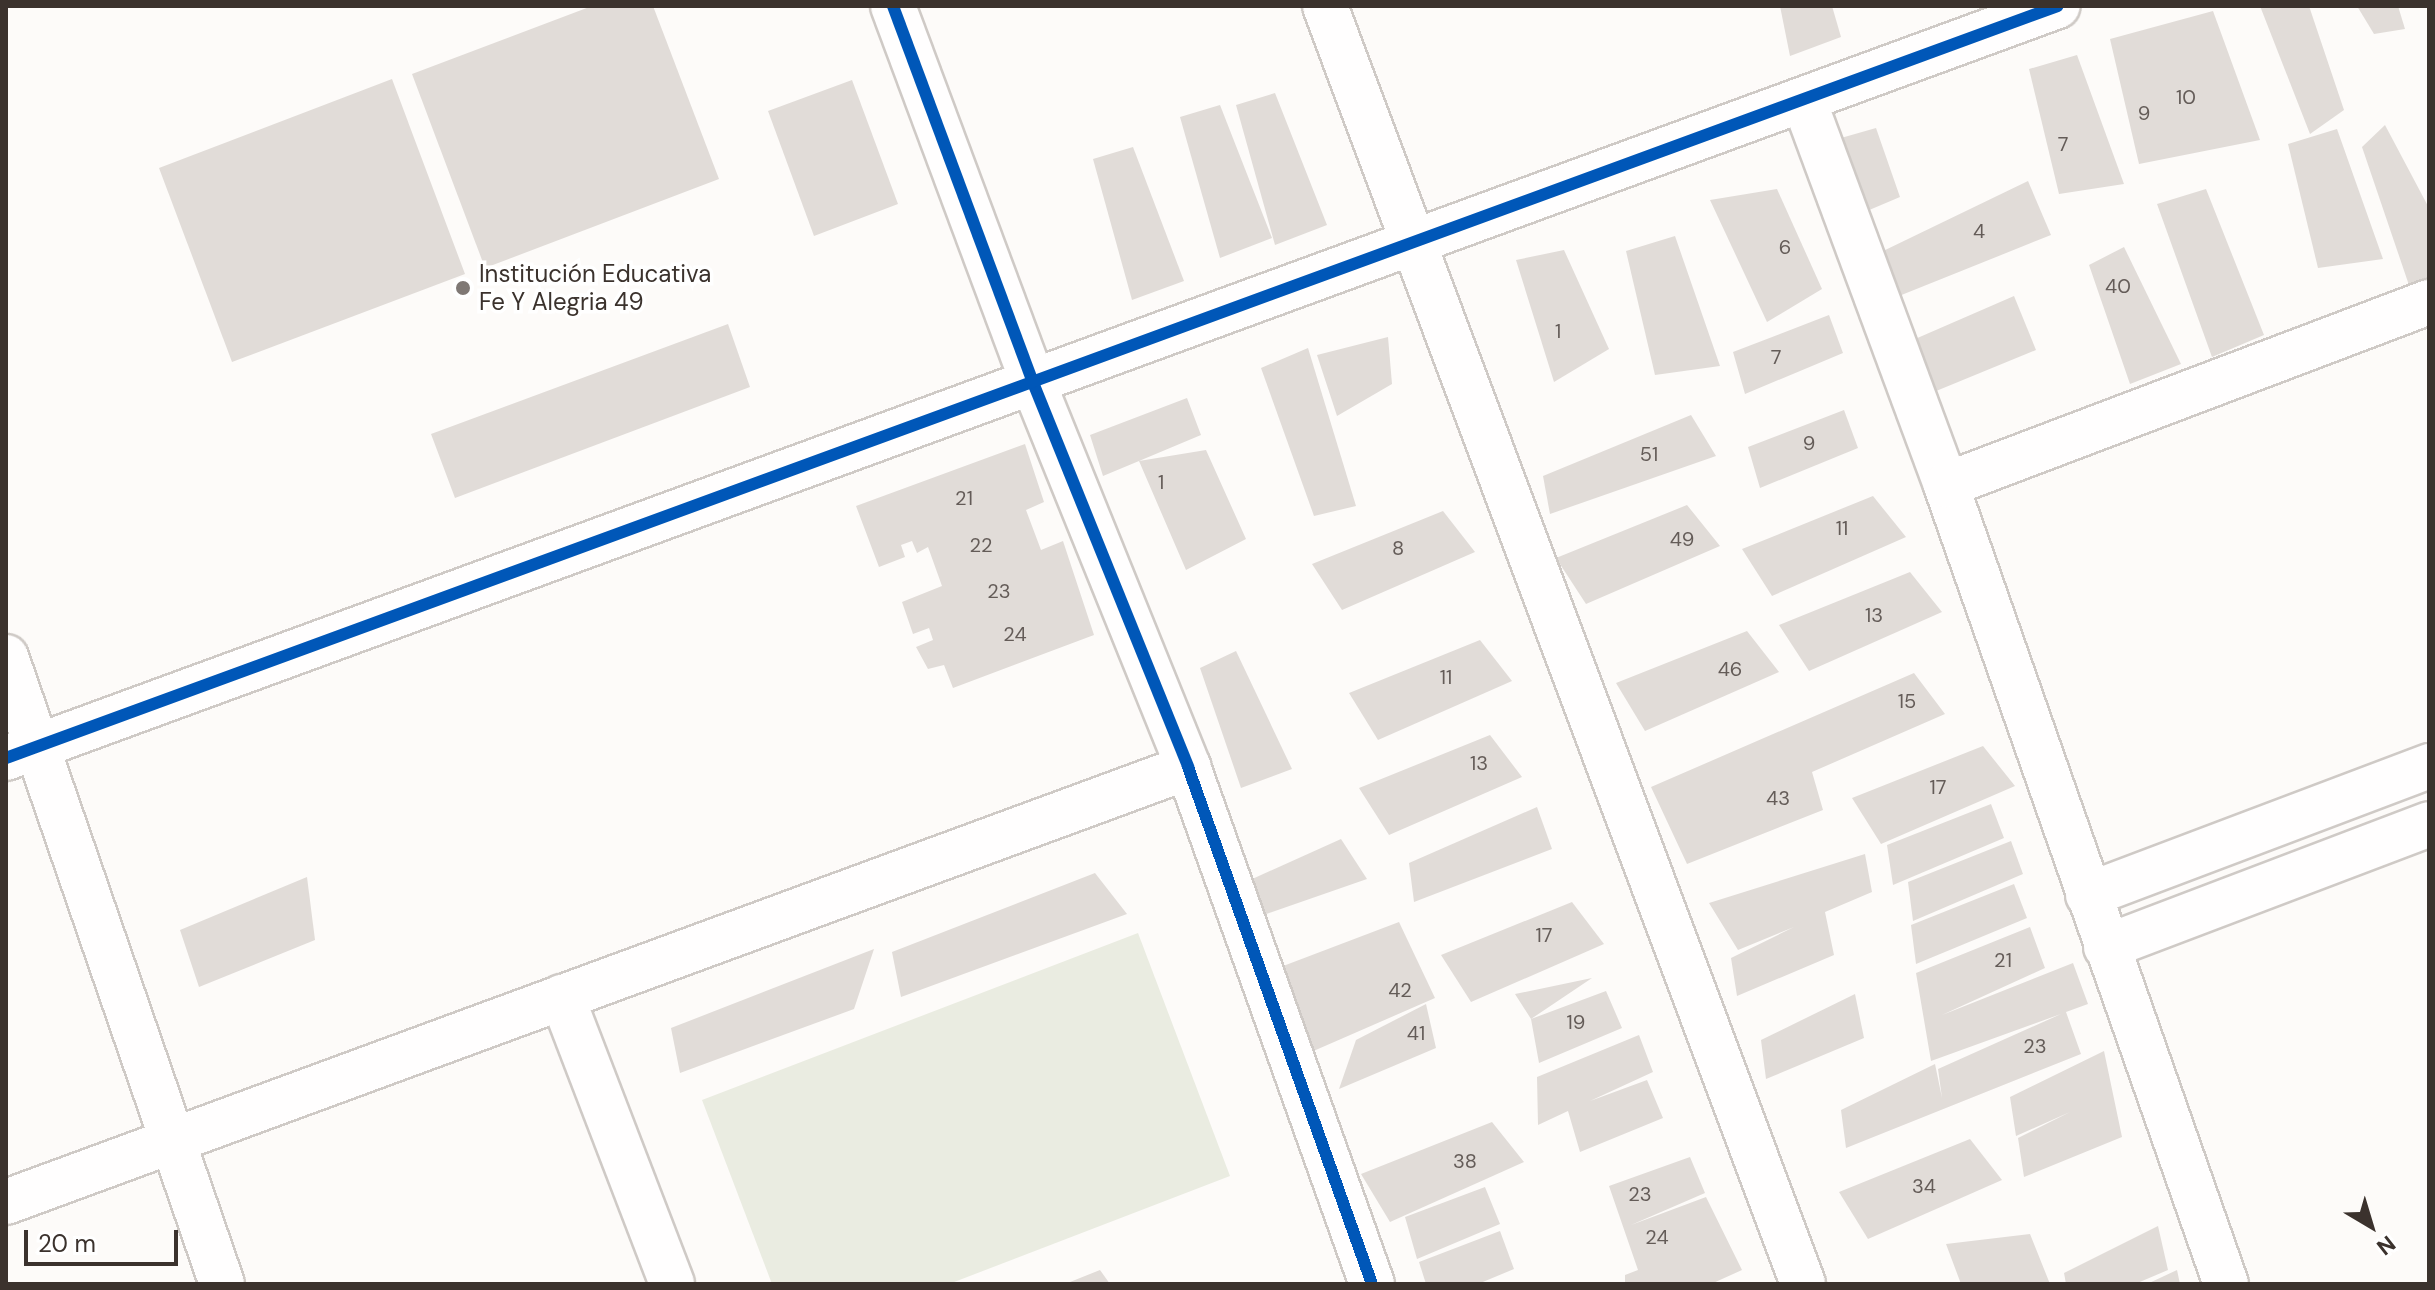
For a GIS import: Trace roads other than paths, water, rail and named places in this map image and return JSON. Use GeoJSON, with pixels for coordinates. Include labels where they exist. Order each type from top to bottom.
{"type":"FeatureCollection","features":[{"type":"Feature","properties":{"kind":"street"},"geometry":{"type":"LineString","coordinates":[[893,6],[1034,385],[1188,767],[1362,1281]]}},
{"type":"Feature","properties":{"kind":"street"},"geometry":{"type":"LineString","coordinates":[[1325,6],[1803,1284]]}},
{"type":"Feature","properties":{"kind":"street"},"geometry":{"type":"LineString","coordinates":[[23,752],[1034,385],[2058,6]]}},
{"type":"Feature","properties":{"kind":"street"},"geometry":{"type":"LineString","coordinates":[[1804,101],[1946,485],[2226,1284]]}},
{"type":"Feature","properties":{"kind":"street"},"geometry":{"type":"LineString","coordinates":[[1946,485],[2429,302]]}},
{"type":"Feature","properties":{"kind":"street"},"geometry":{"type":"LineString","coordinates":[[6,657],[23,752],[222,1284]]}},
{"type":"Feature","properties":{"kind":"street"},"geometry":{"type":"LineString","coordinates":[[2088,895],[2429,766]]}},
{"type":"Feature","properties":{"kind":"street"},"geometry":{"type":"LineString","coordinates":[[6,1202],[1188,767]]}},
{"type":"Feature","properties":{"kind":"street"},"geometry":{"type":"LineString","coordinates":[[2106,947],[2429,824]]}},
{"type":"Feature","properties":{"kind":"street"},"geometry":{"type":"LineString","coordinates":[[562,997],[672,1284]]}},
{"type":"Feature","properties":{"kind":"place","name":"Institución Educativa Fe Y Alegria 49"},"geometry":{"type":"Point","coordinates":[463,288]}}]}
